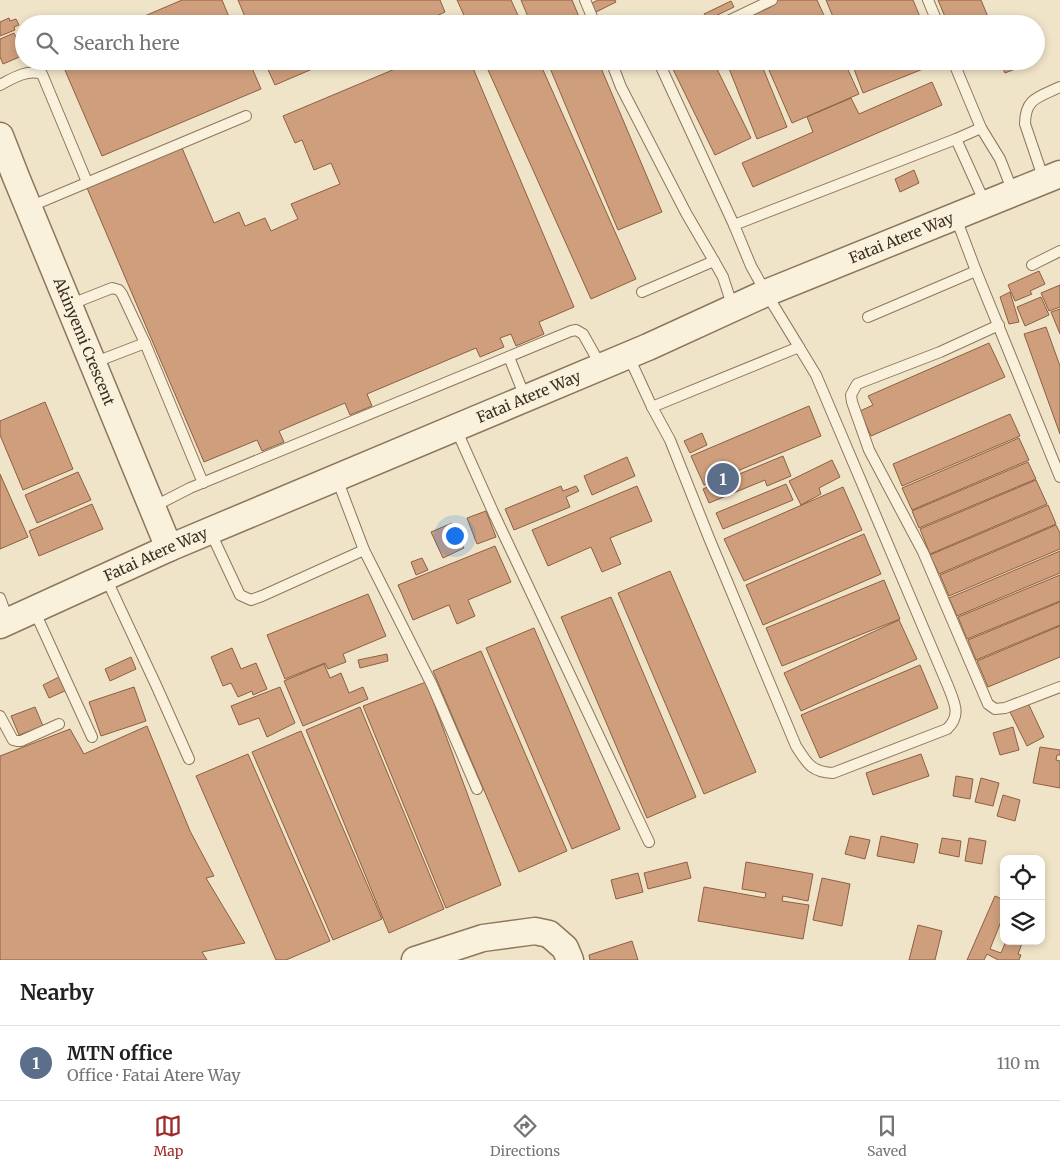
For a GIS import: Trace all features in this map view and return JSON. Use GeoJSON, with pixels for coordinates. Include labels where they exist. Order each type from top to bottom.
{"type":"FeatureCollection","features":[{"type":"Feature","properties":{"kind":"street","name":"Akinyemi Crescent"},"geometry":{"type":"LineString","coordinates":[[0,136],[12,178],[28,207],[169,548]]}},
{"type":"Feature","properties":{"kind":"street","name":"Fatai Atere Way"},"geometry":{"type":"LineString","coordinates":[[3,614],[34,609],[169,548],[648,347],[766,293],[1052,177]]}},
{"type":"Feature","properties":{"kind":"street"},"geometry":{"type":"LineString","coordinates":[[415,960],[484,938],[535,931],[549,934],[565,948],[570,960]]}},
{"type":"Feature","properties":{"kind":"lane"},"geometry":{"type":"LineString","coordinates":[[585,0],[591,15]]}},
{"type":"Feature","properties":{"kind":"lane"},"geometry":{"type":"LineString","coordinates":[[741,15],[772,0]]}},
{"type":"Feature","properties":{"kind":"lane"},"geometry":{"type":"LineString","coordinates":[[928,0],[934,15]]}},
{"type":"Feature","properties":{"kind":"lane"},"geometry":{"type":"LineString","coordinates":[[614,70],[686,213],[723,277],[734,308]]}},
{"type":"Feature","properties":{"kind":"lane"},"geometry":{"type":"LineString","coordinates":[[628,355],[652,408],[670,440],[796,746],[807,762],[816,770],[833,773],[947,729],[953,722],[956,714],[955,705],[948,686],[816,375],[751,266],[662,70]]}},
{"type":"Feature","properties":{"kind":"lane"},"geometry":{"type":"LineString","coordinates":[[958,70],[981,128],[1000,159],[1013,193]]}},
{"type":"Feature","properties":{"kind":"lane"},"geometry":{"type":"LineString","coordinates":[[0,85],[27,72],[42,74],[87,182]]}},
{"type":"Feature","properties":{"kind":"lane"},"geometry":{"type":"LineString","coordinates":[[1052,177],[1025,124],[1025,115],[1031,102],[1060,87]]}},
{"type":"Feature","properties":{"kind":"lane"},"geometry":{"type":"LineString","coordinates":[[28,207],[246,116]]}},
{"type":"Feature","properties":{"kind":"lane"},"geometry":{"type":"LineString","coordinates":[[734,225],[981,128]]}},
{"type":"Feature","properties":{"kind":"lane"},"geometry":{"type":"LineString","coordinates":[[956,139],[986,204]]}},
{"type":"Feature","properties":{"kind":"lane"},"geometry":{"type":"LineString","coordinates":[[956,217],[1060,477]]}},
{"type":"Feature","properties":{"kind":"lane"},"geometry":{"type":"LineString","coordinates":[[1032,265],[1060,252]]}},
{"type":"Feature","properties":{"kind":"lane"},"geometry":{"type":"LineString","coordinates":[[642,292],[714,261]]}},
{"type":"Feature","properties":{"kind":"lane"},"geometry":{"type":"LineString","coordinates":[[868,317],[976,271]]}},
{"type":"Feature","properties":{"kind":"lane"},"geometry":{"type":"LineString","coordinates":[[69,305],[105,290],[112,288],[119,290],[146,343],[203,483]]}},
{"type":"Feature","properties":{"kind":"lane"},"geometry":{"type":"LineString","coordinates":[[999,325],[940,352],[857,384],[851,395],[852,402],[869,450],[923,552],[988,704],[995,709],[1005,708],[1060,688]]}},
{"type":"Feature","properties":{"kind":"lane"},"geometry":{"type":"LineString","coordinates":[[152,507],[190,488],[576,330],[583,334],[601,366]]}},
{"type":"Feature","properties":{"kind":"lane"},"geometry":{"type":"LineString","coordinates":[[93,363],[146,343]]}},
{"type":"Feature","properties":{"kind":"lane"},"geometry":{"type":"LineString","coordinates":[[652,408],[799,348]]}},
{"type":"Feature","properties":{"kind":"lane"},"geometry":{"type":"LineString","coordinates":[[509,357],[525,398]]}},
{"type":"Feature","properties":{"kind":"lane"},"geometry":{"type":"LineString","coordinates":[[456,428],[494,514],[649,842]]}},
{"type":"Feature","properties":{"kind":"lane"},"geometry":{"type":"LineString","coordinates":[[336,478],[364,550],[432,685],[478,789]]}},
{"type":"Feature","properties":{"kind":"lane"},"geometry":{"type":"LineString","coordinates":[[210,531],[240,594],[251,600],[364,550]]}},
{"type":"Feature","properties":{"kind":"lane"},"geometry":{"type":"LineString","coordinates":[[105,576],[189,759]]}},
{"type":"Feature","properties":{"kind":"lane"},"geometry":{"type":"LineString","coordinates":[[34,609],[92,737]]}},
{"type":"Feature","properties":{"kind":"lane"},"geometry":{"type":"LineString","coordinates":[[0,716],[14,740],[17,741],[21,741],[59,724]]}},
{"type":"Feature","properties":{"kind":"building"},"geometry":{"type":"Polygon","coordinates":[[[182,0],[222,0],[228,15],[147,15],[182,0]]]}},
{"type":"Feature","properties":{"kind":"building"},"geometry":{"type":"Polygon","coordinates":[[[238,0],[440,0],[445,12],[438,15],[244,15],[238,0]]]}},
{"type":"Feature","properties":{"kind":"building"},"geometry":{"type":"Polygon","coordinates":[[[457,0],[511,0],[518,15],[464,15],[457,0]]]}},
{"type":"Feature","properties":{"kind":"building"},"geometry":{"type":"Polygon","coordinates":[[[521,0],[572,0],[578,15],[527,15],[521,0]]]}},
{"type":"Feature","properties":{"kind":"building"},"geometry":{"type":"Polygon","coordinates":[[[598,0],[615,0],[616,2],[594,13],[590,4],[598,0]]]}},
{"type":"Feature","properties":{"kind":"building"},"geometry":{"type":"Polygon","coordinates":[[[773,0],[817,0],[824,15],[753,15],[771,7],[768,2],[773,0]]]}},
{"type":"Feature","properties":{"kind":"building"},"geometry":{"type":"Polygon","coordinates":[[[826,0],[913,0],[919,15],[832,15],[826,0]]]}},
{"type":"Feature","properties":{"kind":"building"},"geometry":{"type":"Polygon","coordinates":[[[938,0],[981,0],[987,15],[944,15],[938,0]]]}},
{"type":"Feature","properties":{"kind":"building"},"geometry":{"type":"Polygon","coordinates":[[[731,1],[734,7],[717,15],[704,14],[731,1]]]}},
{"type":"Feature","properties":{"kind":"building"},"geometry":{"type":"Polygon","coordinates":[[[9,18],[10,21],[15,19],[15,30],[0,36],[0,22],[9,18]]]}},
{"type":"Feature","properties":{"kind":"building"},"geometry":{"type":"Polygon","coordinates":[[[14,33],[15,35],[15,59],[3,64],[0,57],[0,39],[14,33]]]}},
{"type":"Feature","properties":{"kind":"building"},"geometry":{"type":"Polygon","coordinates":[[[65,70],[253,70],[261,89],[102,156],[65,70]]]}},
{"type":"Feature","properties":{"kind":"building"},"geometry":{"type":"Polygon","coordinates":[[[268,70],[310,70],[275,85],[268,70]]]}},
{"type":"Feature","properties":{"kind":"building"},"geometry":{"type":"Polygon","coordinates":[[[393,70],[474,70],[574,307],[539,322],[544,334],[516,346],[511,334],[500,338],[504,347],[480,357],[476,348],[367,394],[372,406],[350,415],[345,403],[279,431],[284,442],[262,451],[257,440],[204,462],[87,188],[182,148],[214,223],[239,212],[245,226],[265,218],[271,231],[298,219],[291,204],[340,184],[331,163],[314,170],[302,140],[295,143],[283,116],[393,70]]]}},
{"type":"Feature","properties":{"kind":"building"},"geometry":{"type":"Polygon","coordinates":[[[488,70],[543,70],[636,279],[591,299],[488,70]]]}},
{"type":"Feature","properties":{"kind":"building"},"geometry":{"type":"Polygon","coordinates":[[[551,70],[602,70],[662,212],[618,230],[551,70]]]}},
{"type":"Feature","properties":{"kind":"building"},"geometry":{"type":"Polygon","coordinates":[[[673,70],[717,70],[751,138],[715,155],[673,70]]]}},
{"type":"Feature","properties":{"kind":"building"},"geometry":{"type":"Polygon","coordinates":[[[730,70],[764,70],[787,127],[757,139],[730,70]]]}},
{"type":"Feature","properties":{"kind":"building"},"geometry":{"type":"Polygon","coordinates":[[[769,70],[848,70],[859,94],[792,123],[769,70]]]}},
{"type":"Feature","properties":{"kind":"building"},"geometry":{"type":"Polygon","coordinates":[[[854,70],[920,70],[863,93],[854,70]]]}},
{"type":"Feature","properties":{"kind":"building"},"geometry":{"type":"Polygon","coordinates":[[[932,82],[942,105],[753,187],[742,163],[813,132],[807,117],[851,98],[859,114],[932,82]]]}},
{"type":"Feature","properties":{"kind":"building"},"geometry":{"type":"Polygon","coordinates":[[[914,170],[919,183],[900,192],[895,179],[914,170]]]}},
{"type":"Feature","properties":{"kind":"building"},"geometry":{"type":"Polygon","coordinates":[[[1039,271],[1045,284],[1030,291],[1032,294],[1015,301],[1008,285],[1039,271]]]}},
{"type":"Feature","properties":{"kind":"building"},"geometry":{"type":"Polygon","coordinates":[[[1060,285],[1060,307],[1049,311],[1041,293],[1060,285]]]}},
{"type":"Feature","properties":{"kind":"building"},"geometry":{"type":"Polygon","coordinates":[[[1010,292],[1019,322],[1009,324],[1000,297],[1010,292]]]}},
{"type":"Feature","properties":{"kind":"building"},"geometry":{"type":"Polygon","coordinates":[[[1041,297],[1049,315],[1025,326],[1017,307],[1041,297]]]}},
{"type":"Feature","properties":{"kind":"building"},"geometry":{"type":"Polygon","coordinates":[[[1060,309],[1060,334],[1051,312],[1060,309]]]}},
{"type":"Feature","properties":{"kind":"building"},"geometry":{"type":"Polygon","coordinates":[[[1046,327],[1060,366],[1060,434],[1024,334],[1046,327]]]}},
{"type":"Feature","properties":{"kind":"building"},"geometry":{"type":"Polygon","coordinates":[[[989,343],[1005,377],[871,436],[860,411],[873,405],[868,396],[989,343]]]}},
{"type":"Feature","properties":{"kind":"building"},"geometry":{"type":"Polygon","coordinates":[[[45,402],[73,469],[23,490],[0,435],[0,421],[45,402]]]}},
{"type":"Feature","properties":{"kind":"building"},"geometry":{"type":"Polygon","coordinates":[[[809,406],[821,436],[704,485],[691,456],[809,406]]]}},
{"type":"Feature","properties":{"kind":"building"},"geometry":{"type":"Polygon","coordinates":[[[1010,414],[1020,436],[902,486],[893,464],[1010,414]]]}},
{"type":"Feature","properties":{"kind":"building"},"geometry":{"type":"Polygon","coordinates":[[[702,433],[707,445],[690,453],[684,441],[702,433]]]}},
{"type":"Feature","properties":{"kind":"building"},"geometry":{"type":"Polygon","coordinates":[[[1019,438],[1029,460],[912,510],[902,488],[1019,438]]]}},
{"type":"Feature","properties":{"kind":"building"},"geometry":{"type":"Polygon","coordinates":[[[783,456],[791,476],[767,486],[765,480],[709,503],[703,489],[783,456]]]}},
{"type":"Feature","properties":{"kind":"building"},"geometry":{"type":"Polygon","coordinates":[[[627,457],[635,476],[592,495],[584,476],[627,457]]]}},
{"type":"Feature","properties":{"kind":"building"},"geometry":{"type":"Polygon","coordinates":[[[832,460],[840,477],[819,488],[821,494],[801,505],[789,481],[832,460]]]}},
{"type":"Feature","properties":{"kind":"building"},"geometry":{"type":"Polygon","coordinates":[[[1028,462],[1036,479],[919,528],[912,511],[1028,462]]]}},
{"type":"Feature","properties":{"kind":"building"},"geometry":{"type":"Polygon","coordinates":[[[78,472],[91,500],[37,523],[25,495],[78,472]]]}},
{"type":"Feature","properties":{"kind":"building"},"geometry":{"type":"Polygon","coordinates":[[[0,474],[28,537],[0,549],[0,474]]]}},
{"type":"Feature","properties":{"kind":"building"},"geometry":{"type":"Polygon","coordinates":[[[1036,480],[1047,504],[930,554],[920,529],[1036,480]]]}},
{"type":"Feature","properties":{"kind":"building"},"geometry":{"type":"Polygon","coordinates":[[[786,484],[793,500],[723,529],[716,513],[786,484]]]}},
{"type":"Feature","properties":{"kind":"building"},"geometry":{"type":"Polygon","coordinates":[[[561,486],[563,491],[576,486],[579,491],[566,497],[570,507],[514,530],[505,509],[561,486]]]}},
{"type":"Feature","properties":{"kind":"building"},"geometry":{"type":"Polygon","coordinates":[[[637,486],[652,521],[610,538],[621,564],[602,572],[591,547],[548,566],[532,530],[637,486]]]}},
{"type":"Feature","properties":{"kind":"building"},"geometry":{"type":"Polygon","coordinates":[[[843,487],[862,530],[744,581],[724,539],[843,487]]]}},
{"type":"Feature","properties":{"kind":"building"},"geometry":{"type":"Polygon","coordinates":[[[92,504],[103,529],[39,556],[29,531],[92,504]]]}},
{"type":"Feature","properties":{"kind":"building"},"geometry":{"type":"Polygon","coordinates":[[[1048,505],[1056,524],[939,574],[930,555],[1048,505]]]}},
{"type":"Feature","properties":{"kind":"building"},"geometry":{"type":"Polygon","coordinates":[[[486,511],[496,537],[477,544],[467,518],[486,511]]]}},
{"type":"Feature","properties":{"kind":"building"},"geometry":{"type":"Polygon","coordinates":[[[452,523],[464,548],[443,558],[431,532],[452,523]]]}},
{"type":"Feature","properties":{"kind":"building"},"geometry":{"type":"Polygon","coordinates":[[[1056,525],[1060,533],[1060,549],[949,596],[940,575],[1056,525]]]}},
{"type":"Feature","properties":{"kind":"building"},"geometry":{"type":"Polygon","coordinates":[[[864,534],[881,574],[763,625],[746,585],[864,534]]]}},
{"type":"Feature","properties":{"kind":"building"},"geometry":{"type":"Polygon","coordinates":[[[495,546],[511,582],[468,600],[475,616],[457,624],[449,605],[413,620],[398,585],[495,546]]]}},
{"type":"Feature","properties":{"kind":"building"},"geometry":{"type":"Polygon","coordinates":[[[1060,551],[1060,573],[957,616],[949,598],[1060,551]]]}},
{"type":"Feature","properties":{"kind":"building"},"geometry":{"type":"Polygon","coordinates":[[[422,558],[428,570],[416,575],[411,562],[422,558]]]}},
{"type":"Feature","properties":{"kind":"building"},"geometry":{"type":"Polygon","coordinates":[[[670,571],[756,772],[704,794],[618,593],[670,571]]]}},
{"type":"Feature","properties":{"kind":"building"},"geometry":{"type":"Polygon","coordinates":[[[1060,575],[1060,601],[967,639],[958,617],[1060,575]]]}},
{"type":"Feature","properties":{"kind":"building"},"geometry":{"type":"Polygon","coordinates":[[[884,580],[900,619],[782,666],[766,628],[884,580]]]}},
{"type":"Feature","properties":{"kind":"building"},"geometry":{"type":"Polygon","coordinates":[[[368,594],[386,636],[343,654],[346,662],[328,669],[325,663],[285,679],[267,635],[368,594]]]}},
{"type":"Feature","properties":{"kind":"building"},"geometry":{"type":"Polygon","coordinates":[[[611,597],[696,797],[647,818],[561,617],[611,597]]]}},
{"type":"Feature","properties":{"kind":"building"},"geometry":{"type":"Polygon","coordinates":[[[1060,602],[1060,625],[976,660],[968,640],[1060,602]]]}},
{"type":"Feature","properties":{"kind":"building"},"geometry":{"type":"Polygon","coordinates":[[[899,620],[917,659],[801,711],[784,673],[899,620]]]}},
{"type":"Feature","properties":{"kind":"building"},"geometry":{"type":"Polygon","coordinates":[[[1060,626],[1060,657],[988,687],[977,661],[1060,626]]]}},
{"type":"Feature","properties":{"kind":"building"},"geometry":{"type":"Polygon","coordinates":[[[534,628],[620,829],[572,849],[486,648],[534,628]]]}},
{"type":"Feature","properties":{"kind":"building"},"geometry":{"type":"Polygon","coordinates":[[[232,648],[241,669],[256,663],[267,689],[253,695],[252,691],[238,697],[231,683],[223,686],[211,657],[232,648]]]}},
{"type":"Feature","properties":{"kind":"building"},"geometry":{"type":"Polygon","coordinates":[[[481,651],[567,851],[519,872],[433,671],[481,651]]]}},
{"type":"Feature","properties":{"kind":"building"},"geometry":{"type":"Polygon","coordinates":[[[387,654],[388,661],[360,668],[358,660],[387,654]]]}},
{"type":"Feature","properties":{"kind":"building"},"geometry":{"type":"Polygon","coordinates":[[[131,657],[136,669],[110,681],[105,669],[131,657]]]}},
{"type":"Feature","properties":{"kind":"building"},"geometry":{"type":"Polygon","coordinates":[[[324,664],[330,678],[341,673],[349,693],[363,687],[368,699],[303,726],[284,681],[324,664]]]}},
{"type":"Feature","properties":{"kind":"building"},"geometry":{"type":"Polygon","coordinates":[[[920,665],[938,708],[820,758],[801,715],[920,665]]]}},
{"type":"Feature","properties":{"kind":"building"},"geometry":{"type":"Polygon","coordinates":[[[61,676],[67,690],[49,698],[43,685],[61,676]]]}},
{"type":"Feature","properties":{"kind":"building"},"geometry":{"type":"Polygon","coordinates":[[[426,682],[501,885],[446,908],[363,706],[426,682]]]}},
{"type":"Feature","properties":{"kind":"building"},"geometry":{"type":"Polygon","coordinates":[[[134,687],[146,721],[101,736],[89,702],[134,687]]]}},
{"type":"Feature","properties":{"kind":"building"},"geometry":{"type":"Polygon","coordinates":[[[280,687],[295,723],[267,737],[259,718],[239,725],[231,706],[280,687]]]}},
{"type":"Feature","properties":{"kind":"building"},"geometry":{"type":"Polygon","coordinates":[[[1028,703],[1044,737],[1027,746],[1010,712],[1028,703]]]}},
{"type":"Feature","properties":{"kind":"building"},"geometry":{"type":"Polygon","coordinates":[[[35,707],[43,726],[19,735],[11,716],[35,707]]]}},
{"type":"Feature","properties":{"kind":"building"},"geometry":{"type":"Polygon","coordinates":[[[360,707],[444,909],[389,933],[306,730],[360,707]]]}},
{"type":"Feature","properties":{"kind":"building"},"geometry":{"type":"Polygon","coordinates":[[[147,726],[190,831],[214,876],[206,878],[245,943],[202,952],[207,960],[0,960],[0,756],[70,729],[84,754],[147,726]]]}},
{"type":"Feature","properties":{"kind":"building"},"geometry":{"type":"Polygon","coordinates":[[[1013,727],[1019,750],[1000,755],[993,733],[1013,727]]]}},
{"type":"Feature","properties":{"kind":"building"},"geometry":{"type":"Polygon","coordinates":[[[301,731],[382,919],[333,940],[252,752],[301,731]]]}},
{"type":"Feature","properties":{"kind":"building"},"geometry":{"type":"Polygon","coordinates":[[[1040,747],[1060,750],[1060,755],[1057,755],[1056,760],[1060,761],[1060,788],[1033,783],[1040,747]]]}},
{"type":"Feature","properties":{"kind":"building"},"geometry":{"type":"Polygon","coordinates":[[[248,754],[330,941],[286,960],[276,960],[196,776],[248,754]]]}},
{"type":"Feature","properties":{"kind":"building"},"geometry":{"type":"Polygon","coordinates":[[[921,754],[929,776],[873,795],[866,773],[921,754]]]}},
{"type":"Feature","properties":{"kind":"building"},"geometry":{"type":"Polygon","coordinates":[[[956,776],[973,779],[970,799],[953,796],[956,776]]]}},
{"type":"Feature","properties":{"kind":"building"},"geometry":{"type":"Polygon","coordinates":[[[981,778],[999,783],[993,806],[975,802],[981,778]]]}},
{"type":"Feature","properties":{"kind":"building"},"geometry":{"type":"Polygon","coordinates":[[[1003,795],[1020,800],[1015,821],[997,816],[1003,795]]]}},
{"type":"Feature","properties":{"kind":"building"},"geometry":{"type":"Polygon","coordinates":[[[850,836],[870,840],[865,859],[845,854],[850,836]]]}},
{"type":"Feature","properties":{"kind":"building"},"geometry":{"type":"Polygon","coordinates":[[[881,836],[918,844],[914,863],[877,856],[881,836]]]}},
{"type":"Feature","properties":{"kind":"building"},"geometry":{"type":"Polygon","coordinates":[[[942,838],[961,841],[959,857],[939,853],[942,838]]]}},
{"type":"Feature","properties":{"kind":"building"},"geometry":{"type":"Polygon","coordinates":[[[969,838],[986,841],[982,864],[965,861],[969,838]]]}},
{"type":"Feature","properties":{"kind":"building"},"geometry":{"type":"Polygon","coordinates":[[[687,862],[691,878],[648,889],[644,873],[687,862]]]}},
{"type":"Feature","properties":{"kind":"building"},"geometry":{"type":"Polygon","coordinates":[[[746,862],[813,874],[808,901],[783,896],[782,901],[809,905],[803,939],[698,921],[704,887],[765,898],[766,893],[742,889],[746,862]]]}},
{"type":"Feature","properties":{"kind":"building"},"geometry":{"type":"Polygon","coordinates":[[[638,873],[643,892],[616,899],[611,880],[638,873]]]}},
{"type":"Feature","properties":{"kind":"building"},"geometry":{"type":"Polygon","coordinates":[[[822,878],[850,884],[842,926],[813,920],[822,878]]]}},
{"type":"Feature","properties":{"kind":"building"},"geometry":{"type":"Polygon","coordinates":[[[995,896],[1000,898],[1000,924],[990,949],[1001,953],[1004,945],[1021,945],[1018,954],[1021,955],[1019,960],[998,960],[987,954],[984,960],[967,960],[995,896]]]}},
{"type":"Feature","properties":{"kind":"building"},"geometry":{"type":"Polygon","coordinates":[[[918,925],[942,931],[935,960],[909,960],[918,925]]]}},
{"type":"Feature","properties":{"kind":"building"},"geometry":{"type":"Polygon","coordinates":[[[632,941],[638,960],[590,960],[589,955],[632,941]]]}},
{"type":"Feature","properties":{"kind":"place","name":"MTN office"},"geometry":{"type":"Point","coordinates":[723,479]}}]}
